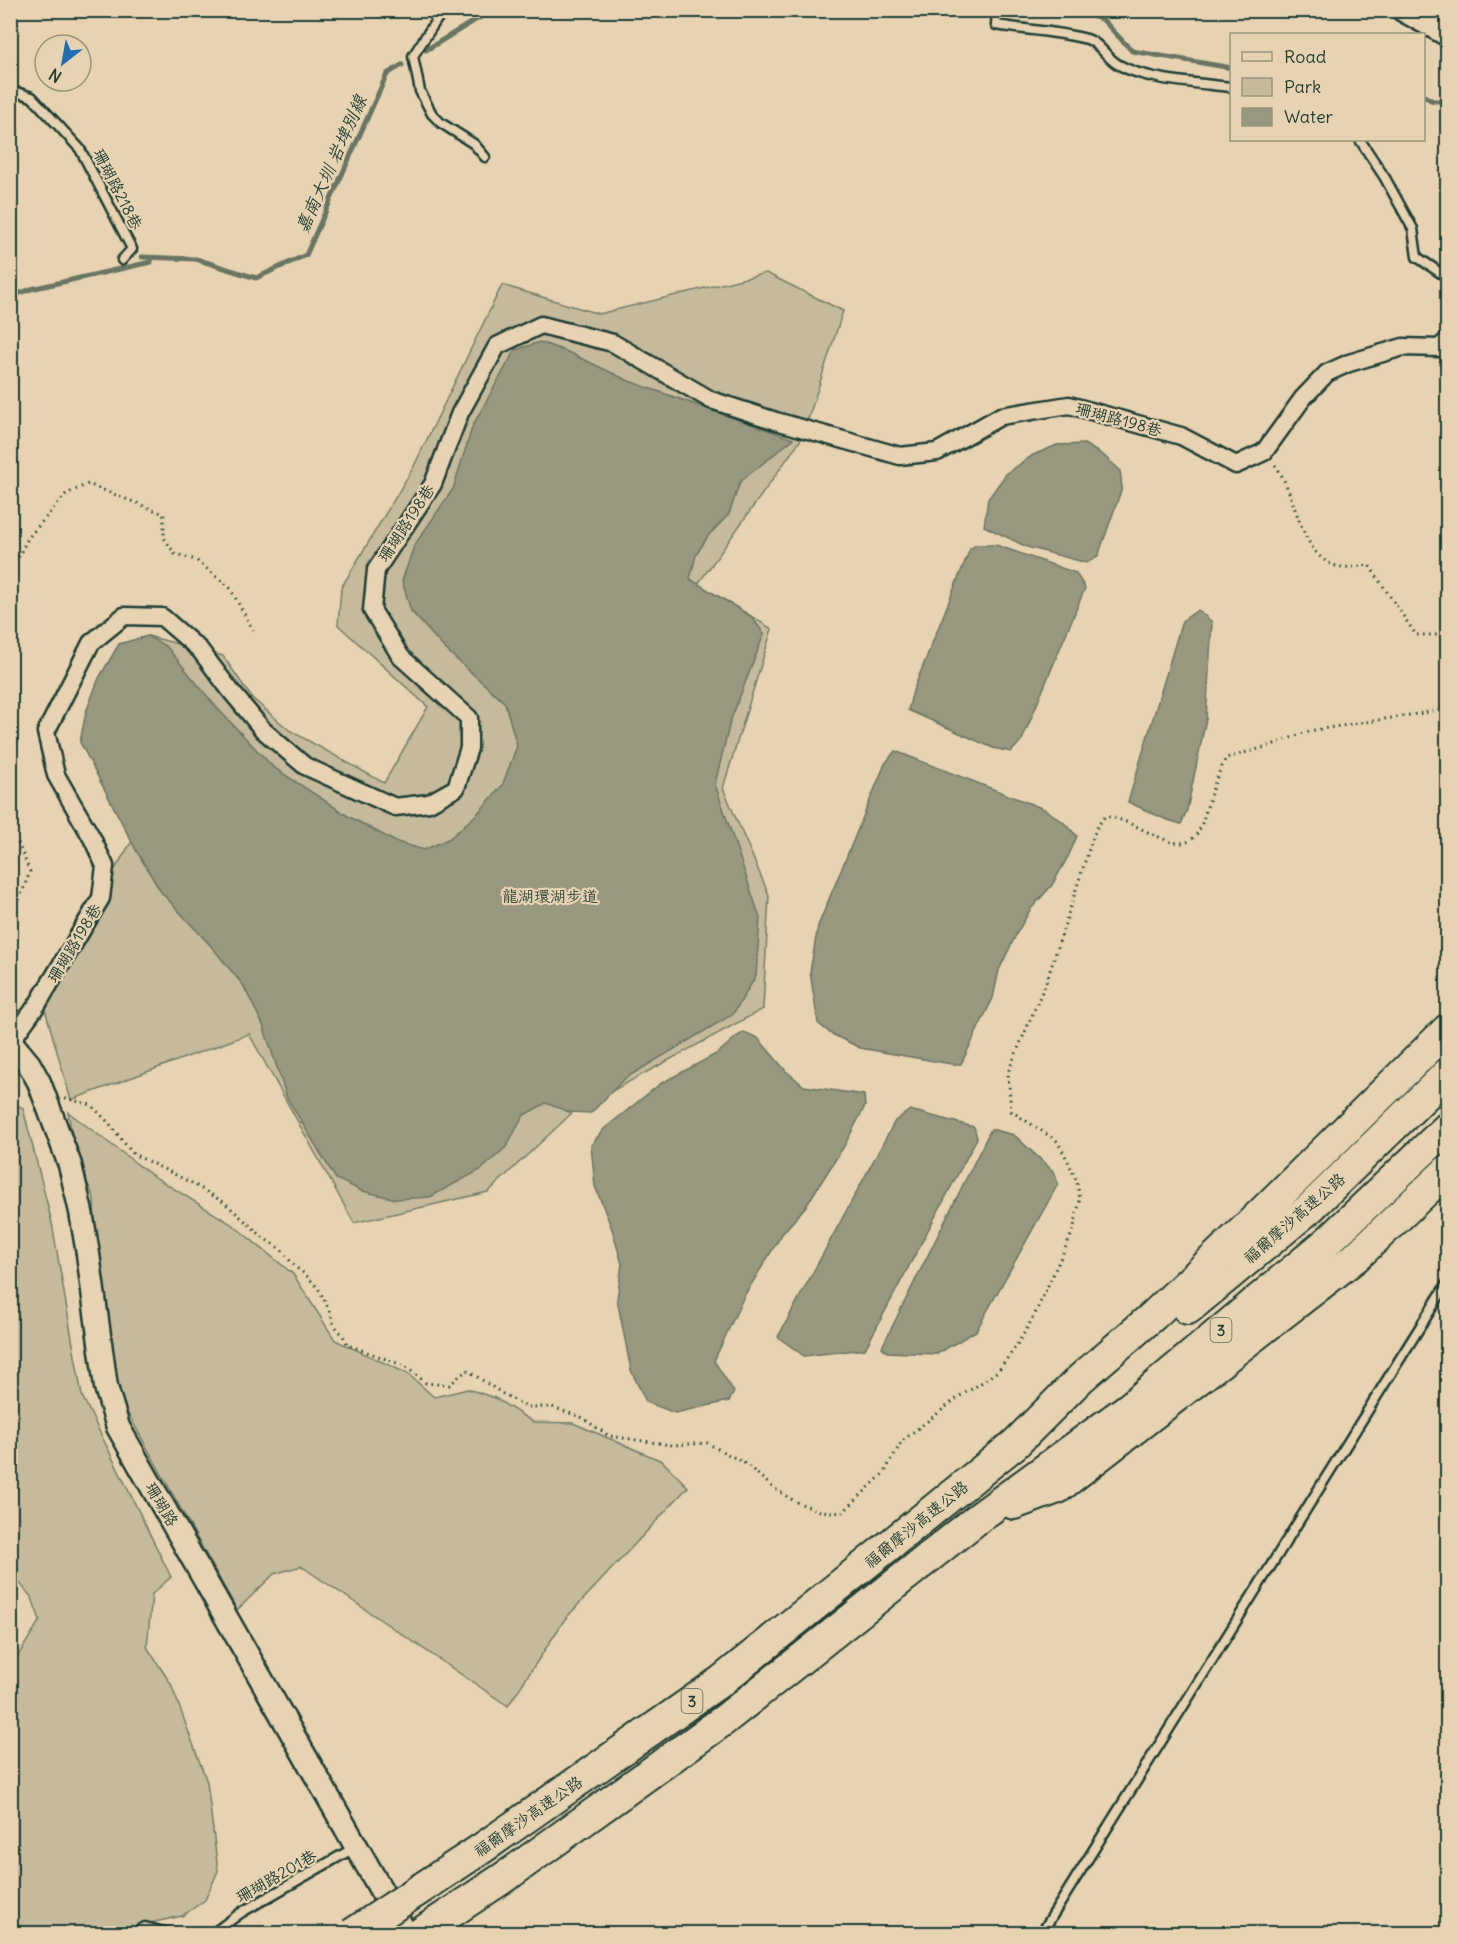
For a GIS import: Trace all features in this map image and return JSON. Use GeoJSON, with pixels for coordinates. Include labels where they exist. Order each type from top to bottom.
{"type":"FeatureCollection","features":[{"type":"Feature","properties":{"kind":"highway"},"geometry":{"type":"LineString","coordinates":[[1015,1444],[1080,1378],[1154,1315],[1245,1229],[1448,1029]]}},
{"type":"Feature","properties":{"kind":"highway","name":"福爾摩沙高速公路"},"geometry":{"type":"LineString","coordinates":[[352,1934],[484,1847],[721,1681],[1015,1444],[1127,1359],[1310,1208],[1448,1073]]}},
{"type":"Feature","properties":{"kind":"highway","name":"福爾摩沙高速公路"},"geometry":{"type":"LineString","coordinates":[[419,1934],[512,1872],[724,1720],[981,1516],[1148,1392],[1327,1242],[1448,1127]]}},
{"type":"Feature","properties":{"kind":"highway"},"geometry":{"type":"LineString","coordinates":[[981,1516],[1058,1488],[1356,1257],[1448,1170]]}},
{"type":"Feature","properties":{"kind":"street"},"geometry":{"type":"LineString","coordinates":[[1403,10],[1448,35]]}},
{"type":"Feature","properties":{"kind":"street","name":"珊瑚路198巷"},"geometry":{"type":"LineString","coordinates":[[11,1041],[36,1005],[100,898],[105,866],[92,838],[56,775],[46,732],[91,643],[124,616],[162,617],[200,650],[263,730],[305,766],[395,807],[429,802],[456,788],[470,748],[468,718],[401,657],[372,610],[376,570],[433,484],[459,413],[497,346],[541,325],[613,343],[711,400],[900,456],[937,452],[1001,416],[1069,405],[1181,436],[1236,465],[1264,452],[1303,398],[1327,373],[1349,363],[1403,347],[1440,348],[1448,340]]}},
{"type":"Feature","properties":{"kind":"street","name":"珊瑚路"},"geometry":{"type":"LineString","coordinates":[[11,1041],[34,1073],[44,1094],[70,1165],[81,1212],[106,1388],[118,1427],[406,1934]]}},
{"type":"Feature","properties":{"kind":"lane"},"geometry":{"type":"LineString","coordinates":[[443,10],[413,56],[420,91],[432,114],[441,123],[474,144],[485,157]]}},
{"type":"Feature","properties":{"kind":"lane"},"geometry":{"type":"LineString","coordinates":[[997,10],[996,25],[1059,33],[1090,40],[1118,64],[1147,77],[1230,87]]}},
{"type":"Feature","properties":{"kind":"lane","name":"珊瑚路218巷"},"geometry":{"type":"LineString","coordinates":[[10,90],[33,97],[80,149],[132,249],[122,260]]}},
{"type":"Feature","properties":{"kind":"lane"},"geometry":{"type":"LineString","coordinates":[[1361,141],[1385,178],[1413,229],[1417,257],[1448,278]]}},
{"type":"Feature","properties":{"kind":"lane"},"geometry":{"type":"LineString","coordinates":[[1041,1934],[1448,1282]]}},
{"type":"Feature","properties":{"kind":"lane","name":"珊瑚路201巷"},"geometry":{"type":"LineString","coordinates":[[212,1934],[242,1912],[357,1846]]}},
{"type":"Feature","properties":{"kind":"lane"},"geometry":{"type":"LineString","coordinates":[[133,1934],[145,1927],[172,1934]]}},
{"type":"Feature","properties":{"kind":"path"},"geometry":{"type":"LineString","coordinates":[[1264,452],[1280,471],[1302,531],[1325,562],[1341,567],[1369,566],[1416,635],[1439,635],[1448,645]]}},
{"type":"Feature","properties":{"kind":"path"},"geometry":{"type":"LineString","coordinates":[[10,573],[28,538],[66,494],[88,483],[164,514],[164,538],[175,554],[196,560],[230,588],[253,630]]}},
{"type":"Feature","properties":{"kind":"path"},"geometry":{"type":"LineString","coordinates":[[44,1094],[91,1106],[108,1122],[133,1154],[190,1182],[225,1203],[264,1239],[282,1250],[294,1266],[318,1288],[334,1325],[348,1346],[405,1366],[426,1383],[449,1385],[467,1370],[503,1394],[528,1407],[552,1407],[581,1417],[609,1436],[672,1445],[707,1443],[746,1464],[771,1487],[796,1502],[820,1511],[842,1513],[884,1473],[902,1441],[960,1396],[998,1371],[1034,1316],[1073,1232],[1080,1200],[1077,1182],[1057,1141],[1011,1111],[1008,1072],[1047,980],[1090,846],[1097,827],[1105,816],[1120,818],[1176,844],[1190,841],[1200,831],[1213,789],[1226,758],[1269,746],[1309,731],[1448,709]]}},
{"type":"Feature","properties":{"kind":"path"},"geometry":{"type":"LineString","coordinates":[[10,834],[18,843],[30,872],[20,898],[10,915]]}},
{"type":"Feature","properties":{"kind":"green space","name":"龍湖環湖步道"},"geometry":{"type":"Polygon","coordinates":[[[766,273],[843,311],[802,438],[698,584],[772,629],[723,788],[769,895],[763,1009],[573,1112],[488,1192],[354,1223],[249,1034],[71,1100],[40,992],[132,841],[80,742],[119,644],[148,636],[223,656],[252,698],[289,730],[384,783],[428,707],[338,625],[341,588],[413,468],[502,285],[599,314],[766,273]]]}},
{"type":"Feature","properties":{"kind":"green space"},"geometry":{"type":"Polygon","coordinates":[[[11,1102],[23,1108],[52,1223],[82,1396],[171,1577],[152,1594],[147,1647],[171,1684],[207,1782],[218,1871],[205,1900],[182,1916],[141,1925],[126,1933],[29,1933],[11,1920],[10,1669],[40,1620],[32,1598],[11,1572],[11,1102]]]}},
{"type":"Feature","properties":{"kind":"green space"},"geometry":{"type":"Polygon","coordinates":[[[68,1112],[153,1176],[233,1225],[293,1274],[335,1340],[408,1374],[434,1397],[468,1389],[495,1398],[533,1422],[573,1423],[662,1461],[688,1487],[565,1619],[508,1706],[301,1566],[274,1574],[237,1610],[125,1408],[109,1353],[96,1256],[94,1198],[76,1158],[68,1112]]]}},
{"type":"Feature","properties":{"kind":"water","name":"龍湖環湖步道"},"geometry":{"type":"Polygon","coordinates":[[[540,342],[570,353],[629,381],[793,439],[740,482],[729,514],[708,536],[696,555],[690,579],[752,617],[764,634],[730,722],[715,784],[760,918],[756,976],[733,1014],[624,1079],[591,1113],[569,1112],[546,1103],[524,1115],[506,1147],[482,1169],[430,1197],[396,1199],[362,1191],[336,1179],[287,1098],[263,1025],[243,985],[161,892],[137,852],[80,742],[86,712],[99,678],[119,644],[148,636],[167,647],[217,708],[273,767],[348,816],[394,841],[424,850],[450,838],[477,814],[502,786],[517,746],[505,703],[445,649],[411,611],[402,581],[414,546],[453,489],[473,425],[515,350],[540,342]]]}},
{"type":"Feature","properties":{"kind":"water"},"geometry":{"type":"Polygon","coordinates":[[[1084,444],[1103,455],[1120,470],[1122,488],[1098,556],[1087,563],[1027,547],[984,526],[988,499],[1006,474],[1033,455],[1057,445],[1084,444]]]}},
{"type":"Feature","properties":{"kind":"water"},"geometry":{"type":"Polygon","coordinates":[[[976,545],[996,545],[1076,573],[1085,588],[1022,740],[1011,752],[993,748],[908,710],[913,691],[970,549],[976,545]]]}},
{"type":"Feature","properties":{"kind":"water"},"geometry":{"type":"Polygon","coordinates":[[[1198,610],[1212,622],[1206,719],[1187,810],[1181,824],[1128,802],[1182,621],[1198,610]]]}},
{"type":"Feature","properties":{"kind":"water"},"geometry":{"type":"Polygon","coordinates":[[[895,751],[1044,809],[1062,821],[1077,836],[1052,885],[1030,910],[1017,933],[999,970],[993,998],[961,1064],[860,1048],[830,1033],[818,1023],[810,972],[818,926],[885,764],[895,751]]]}},
{"type":"Feature","properties":{"kind":"water"},"geometry":{"type":"Polygon","coordinates":[[[744,1032],[758,1038],[786,1071],[804,1086],[864,1095],[865,1106],[844,1146],[806,1206],[782,1234],[744,1296],[714,1361],[734,1392],[729,1401],[675,1413],[646,1402],[631,1370],[617,1299],[622,1264],[612,1229],[595,1186],[591,1145],[604,1129],[660,1084],[718,1053],[744,1032]]]}},
{"type":"Feature","properties":{"kind":"water"},"geometry":{"type":"Polygon","coordinates":[[[910,1110],[974,1127],[977,1138],[865,1349],[804,1356],[778,1337],[895,1121],[910,1110]]]}},
{"type":"Feature","properties":{"kind":"water"},"geometry":{"type":"Polygon","coordinates":[[[991,1129],[1014,1135],[1054,1172],[1058,1184],[976,1331],[937,1354],[887,1352],[882,1347],[991,1129]]]}},
{"type":"Feature","properties":{"kind":"waterway","name":"嘉南大圳 岩埤別線"},"geometry":{"type":"LineString","coordinates":[[426,50],[492,10]]}},
{"type":"Feature","properties":{"kind":"waterway","name":"嘉南大圳 岩埤別線"},"geometry":{"type":"LineString","coordinates":[[1071,10],[1102,19],[1132,51],[1230,68]]}},
{"type":"Feature","properties":{"kind":"waterway","name":"嘉南大圳 岩埤別線"},"geometry":{"type":"LineString","coordinates":[[142,257],[196,259],[256,278],[306,255],[387,74],[402,65]]}},
{"type":"Feature","properties":{"kind":"waterway","name":"嘉南大圳 岩埤別線"},"geometry":{"type":"LineString","coordinates":[[1425,97],[1433,101],[1448,101]]}},
{"type":"Feature","properties":{"kind":"waterway","name":"嘉南大圳 岩埤別線"},"geometry":{"type":"LineString","coordinates":[[10,297],[31,289],[151,262]]}},
{"type":"Feature","properties":{"kind":"waterway"},"geometry":{"type":"LineString","coordinates":[[1444,1934],[1448,1932]]}}]}
